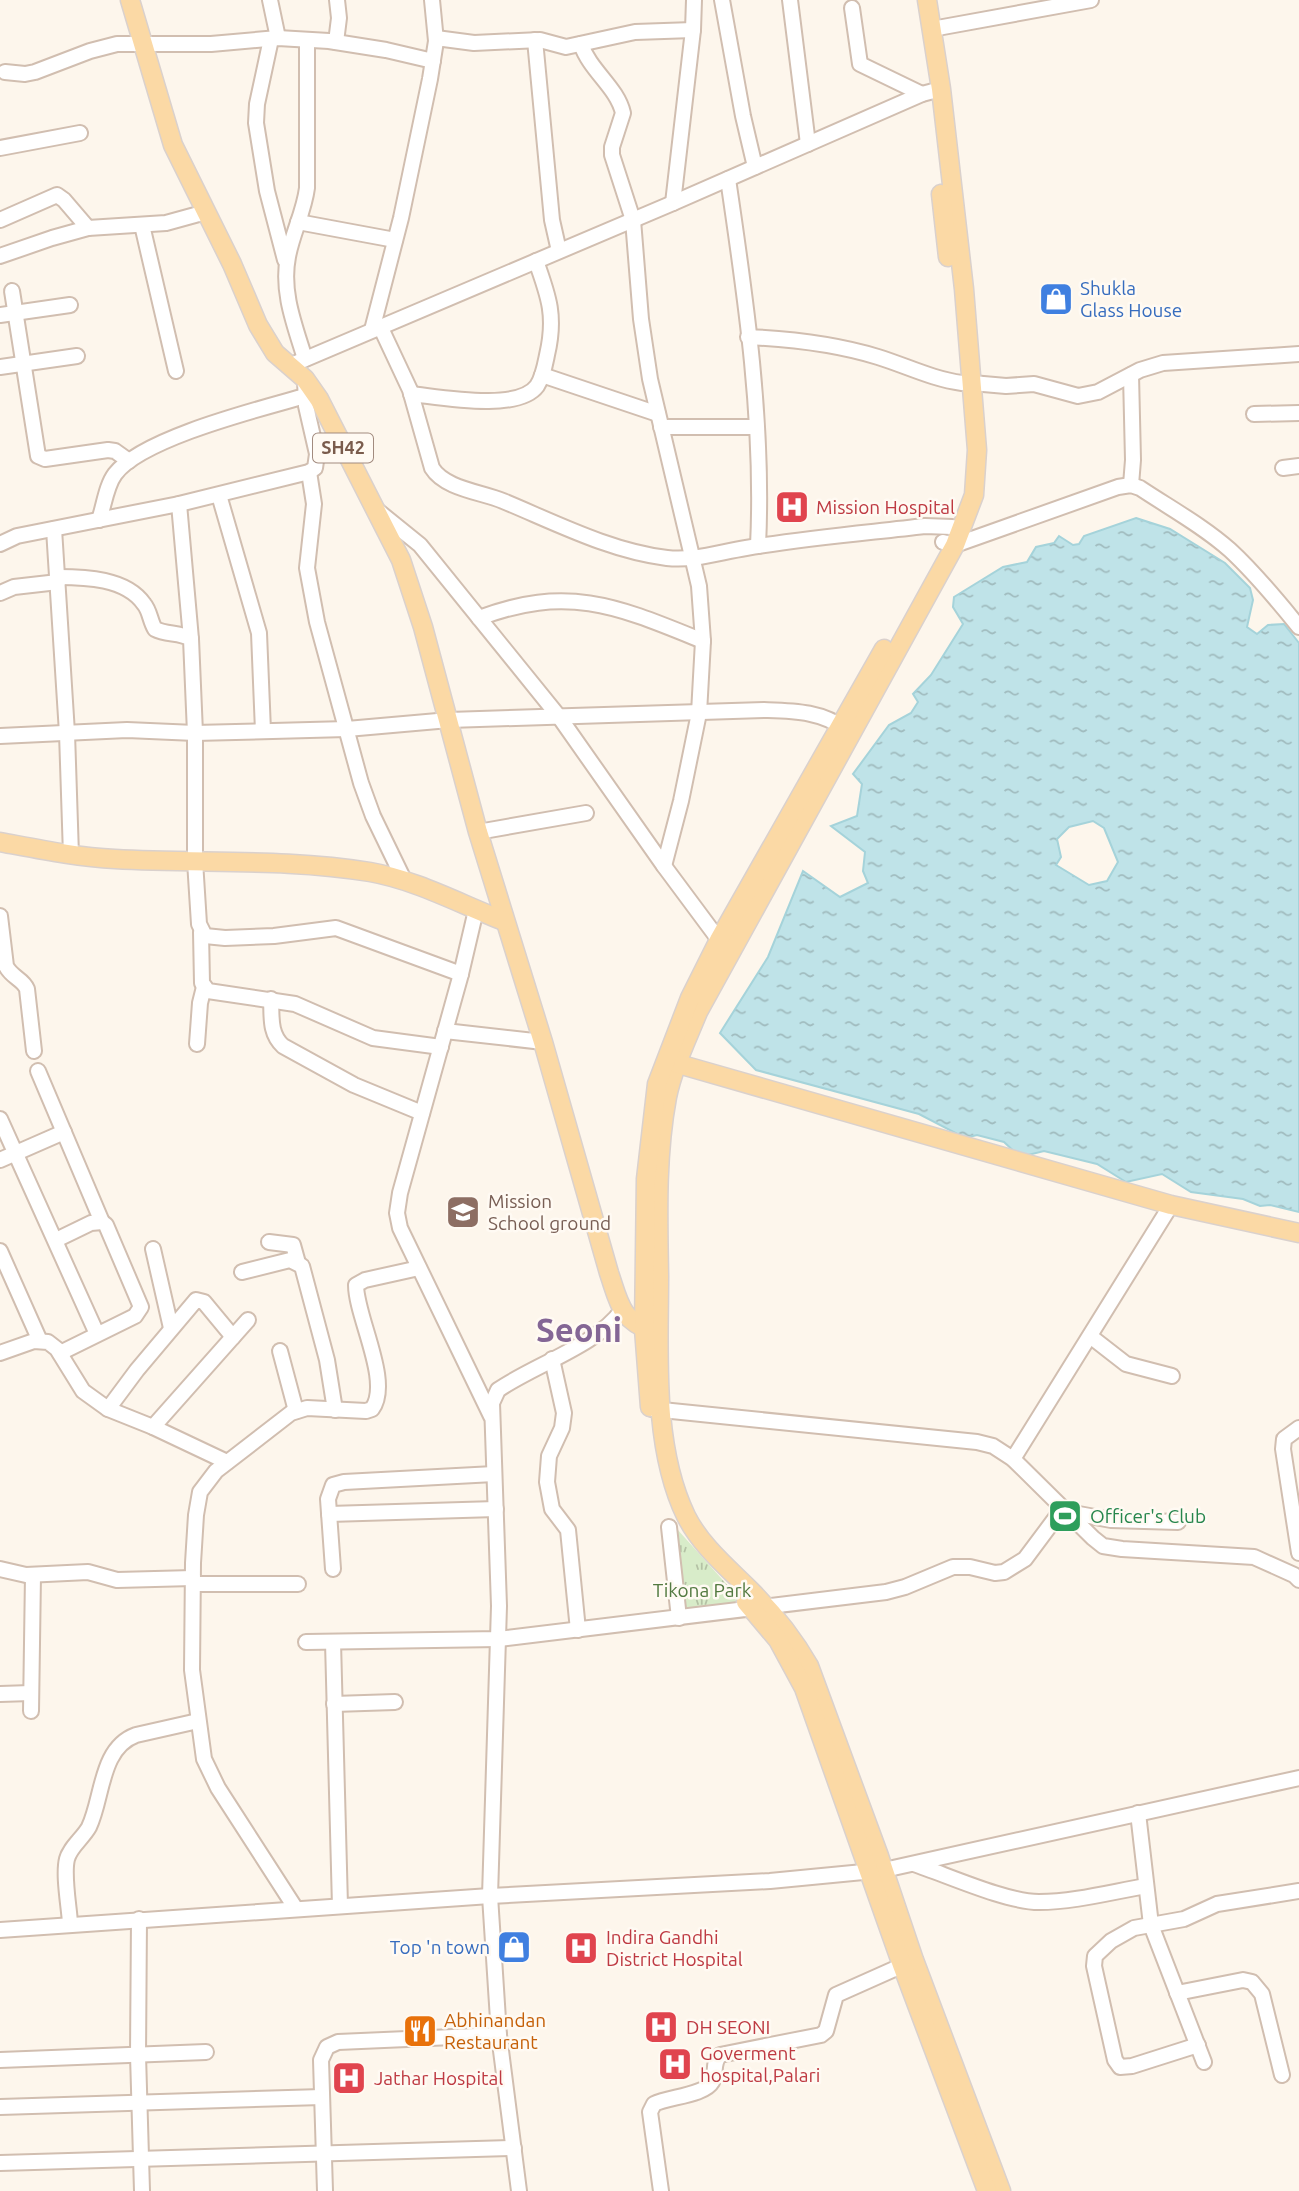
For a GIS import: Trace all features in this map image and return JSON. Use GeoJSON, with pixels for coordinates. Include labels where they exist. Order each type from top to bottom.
{"type":"FeatureCollection","features":[{"type":"Feature","properties":{"kind":"main road","name":"SH42"},"geometry":{"type":"LineString","coordinates":[[130,0],[173,145],[262,333],[275,353],[297,362],[305,388],[319,399],[401,560],[423,626],[478,832],[505,921]]}},
{"type":"Feature","properties":{"kind":"main road"},"geometry":{"type":"LineString","coordinates":[[917,0],[964,289],[967,383],[977,450],[974,495],[657,1084],[648,1149],[652,1331],[656,1409],[669,1468],[687,1517],[720,1562],[760,1608],[796,1643],[809,1666],[988,2191]]}},
{"type":"Feature","properties":{"kind":"main road"},"geometry":{"type":"LineString","coordinates":[[927,0],[932,29],[931,91]]}},
{"type":"Feature","properties":{"kind":"main road"},"geometry":{"type":"LineString","coordinates":[[671,1062],[690,998],[719,940],[846,729]]}},
{"type":"Feature","properties":{"kind":"main road"},"geometry":{"type":"LineString","coordinates":[[0,842],[71,855],[116,859],[320,866],[371,872],[404,880],[505,921],[622,1310],[627,1318],[652,1331]]}},
{"type":"Feature","properties":{"kind":"main road"},"geometry":{"type":"LineString","coordinates":[[671,1062],[1171,1205],[1299,1233]]}},
{"type":"Feature","properties":{"kind":"main road"},"geometry":{"type":"LineString","coordinates":[[908,1962],[1001,2191]]}},
{"type":"Feature","properties":{"kind":"street"},"geometry":{"type":"LineString","coordinates":[[270,0],[274,38],[257,104],[256,123],[267,191],[286,265],[288,303],[297,362],[931,91]]}},
{"type":"Feature","properties":{"kind":"street"},"geometry":{"type":"LineString","coordinates":[[336,42],[340,18],[337,0]]}},
{"type":"Feature","properties":{"kind":"street"},"geometry":{"type":"LineString","coordinates":[[432,0],[436,38],[433,61],[376,328],[411,394],[436,475],[595,540],[639,554],[671,559],[925,526],[953,536],[1131,485],[1140,488],[1205,530],[1229,549],[1299,627]]}},
{"type":"Feature","properties":{"kind":"street"},"geometry":{"type":"LineString","coordinates":[[673,203],[696,0]]}},
{"type":"Feature","properties":{"kind":"street"},"geometry":{"type":"LineString","coordinates":[[722,0],[755,167]]}},
{"type":"Feature","properties":{"kind":"street"},"geometry":{"type":"LineString","coordinates":[[790,0],[808,144]]}},
{"type":"Feature","properties":{"kind":"street"},"geometry":{"type":"LineString","coordinates":[[932,29],[1091,0]]}},
{"type":"Feature","properties":{"kind":"street"},"geometry":{"type":"LineString","coordinates":[[852,8],[860,64],[931,91]]}},
{"type":"Feature","properties":{"kind":"street"},"geometry":{"type":"LineString","coordinates":[[436,38],[474,43],[535,40],[559,47],[635,32],[693,30]]}},
{"type":"Feature","properties":{"kind":"street"},"geometry":{"type":"LineString","coordinates":[[5,72],[25,74],[117,44],[211,44],[274,38],[336,42],[433,61]]}},
{"type":"Feature","properties":{"kind":"street"},"geometry":{"type":"LineString","coordinates":[[286,265],[307,188],[307,40]]}},
{"type":"Feature","properties":{"kind":"street"},"geometry":{"type":"LineString","coordinates":[[535,40],[552,220],[559,251]]}},
{"type":"Feature","properties":{"kind":"street"},"geometry":{"type":"LineString","coordinates":[[581,44],[587,61],[622,106],[622,119],[612,147],[612,155],[633,220],[641,319],[660,421],[699,586],[703,640],[699,713],[664,866]]}},
{"type":"Feature","properties":{"kind":"street"},"geometry":{"type":"LineString","coordinates":[[0,148],[80,133]]}},
{"type":"Feature","properties":{"kind":"street"},"geometry":{"type":"LineString","coordinates":[[728,179],[748,337],[756,428],[758,546]]}},
{"type":"Feature","properties":{"kind":"street"},"geometry":{"type":"LineString","coordinates":[[0,220],[57,195],[88,228]]}},
{"type":"Feature","properties":{"kind":"street"},"geometry":{"type":"LineString","coordinates":[[0,256],[52,237],[88,228],[166,223],[206,212]]}},
{"type":"Feature","properties":{"kind":"street"},"geometry":{"type":"LineString","coordinates":[[298,222],[395,240]]}},
{"type":"Feature","properties":{"kind":"street"},"geometry":{"type":"LineString","coordinates":[[142,225],[176,371]]}},
{"type":"Feature","properties":{"kind":"street"},"geometry":{"type":"LineString","coordinates":[[411,394],[477,401],[506,400],[533,390],[542,375],[553,319],[549,295],[536,261]]}},
{"type":"Feature","properties":{"kind":"street"},"geometry":{"type":"LineString","coordinates":[[12,291],[8,314],[23,364],[38,456],[45,459],[107,450],[115,451],[129,461]]}},
{"type":"Feature","properties":{"kind":"street"},"geometry":{"type":"LineString","coordinates":[[8,314],[70,305]]}},
{"type":"Feature","properties":{"kind":"street"},"geometry":{"type":"LineString","coordinates":[[748,337],[806,340],[877,357],[935,378],[1006,386],[1034,384],[1078,396],[1098,393],[1149,366],[1180,361],[1299,354]]}},
{"type":"Feature","properties":{"kind":"street"},"geometry":{"type":"LineString","coordinates":[[0,367],[77,356]]}},
{"type":"Feature","properties":{"kind":"street"},"geometry":{"type":"LineString","coordinates":[[542,375],[660,421],[756,428]]}},
{"type":"Feature","properties":{"kind":"street"},"geometry":{"type":"LineString","coordinates":[[1131,375],[1131,485]]}},
{"type":"Feature","properties":{"kind":"street"},"geometry":{"type":"LineString","coordinates":[[0,544],[17,536],[54,529],[99,520],[179,504],[309,472],[315,468],[317,454],[305,388],[194,430],[149,449],[129,461],[111,481],[99,520]]}},
{"type":"Feature","properties":{"kind":"street"},"geometry":{"type":"LineString","coordinates":[[1254,414],[1299,412]]}},
{"type":"Feature","properties":{"kind":"street"},"geometry":{"type":"LineString","coordinates":[[1283,468],[1299,466]]}},
{"type":"Feature","properties":{"kind":"street"},"geometry":{"type":"LineString","coordinates":[[309,472],[314,503],[307,550],[310,589],[361,783],[373,816],[404,880]]}},
{"type":"Feature","properties":{"kind":"street"},"geometry":{"type":"LineString","coordinates":[[219,495],[259,633],[263,731]]}},
{"type":"Feature","properties":{"kind":"street"},"geometry":{"type":"LineString","coordinates":[[179,504],[191,639],[195,733],[195,861],[204,987],[197,1044]]}},
{"type":"Feature","properties":{"kind":"street"},"geometry":{"type":"LineString","coordinates":[[378,511],[420,545],[559,718],[719,940]]}},
{"type":"Feature","properties":{"kind":"street"},"geometry":{"type":"LineString","coordinates":[[54,529],[67,733],[71,855]]}},
{"type":"Feature","properties":{"kind":"street"},"geometry":{"type":"LineString","coordinates":[[0,531],[17,536]]}},
{"type":"Feature","properties":{"kind":"street"},"geometry":{"type":"LineString","coordinates":[[0,593],[14,587],[87,577],[116,585],[135,595],[144,604],[155,629],[191,639]]}},
{"type":"Feature","properties":{"kind":"street"},"geometry":{"type":"LineString","coordinates":[[479,618],[522,604],[567,601],[588,603],[624,610],[703,640]]}},
{"type":"Feature","properties":{"kind":"street"},"geometry":{"type":"LineString","coordinates":[[0,736],[127,730],[195,733],[347,729],[449,720],[764,710],[809,712],[846,729]]}},
{"type":"Feature","properties":{"kind":"street"},"geometry":{"type":"LineString","coordinates":[[478,832],[586,813]]}},
{"type":"Feature","properties":{"kind":"street"},"geometry":{"type":"LineString","coordinates":[[476,910],[461,974],[400,1193],[397,1213],[400,1228],[492,1418]]}},
{"type":"Feature","properties":{"kind":"street"},"geometry":{"type":"LineString","coordinates":[[0,916],[6,966],[9,973],[26,985],[34,1051]]}},
{"type":"Feature","properties":{"kind":"street"},"geometry":{"type":"LineString","coordinates":[[201,932],[205,936],[225,938],[274,936],[336,928],[461,974]]}},
{"type":"Feature","properties":{"kind":"street"},"geometry":{"type":"LineString","coordinates":[[204,987],[216,992],[295,1004],[373,1038],[441,1047]]}},
{"type":"Feature","properties":{"kind":"street"},"geometry":{"type":"LineString","coordinates":[[271,999],[272,1029],[274,1036],[283,1046],[354,1085],[422,1113]]}},
{"type":"Feature","properties":{"kind":"street"},"geometry":{"type":"LineString","coordinates":[[445,1031],[543,1042]]}},
{"type":"Feature","properties":{"kind":"street"},"geometry":{"type":"LineString","coordinates":[[38,1071],[141,1307],[135,1316],[60,1353]]}},
{"type":"Feature","properties":{"kind":"street"},"geometry":{"type":"LineString","coordinates":[[0,1119],[97,1334]]}},
{"type":"Feature","properties":{"kind":"street"},"geometry":{"type":"LineString","coordinates":[[0,1160],[64,1132]]}},
{"type":"Feature","properties":{"kind":"street"},"geometry":{"type":"LineString","coordinates":[[1013,1459],[1171,1205]]}},
{"type":"Feature","properties":{"kind":"street"},"geometry":{"type":"LineString","coordinates":[[56,1240],[91,1223],[102,1222]]}},
{"type":"Feature","properties":{"kind":"street"},"geometry":{"type":"LineString","coordinates":[[269,1242],[293,1245],[298,1263],[305,1274],[327,1360],[335,1410]]}},
{"type":"Feature","properties":{"kind":"street"},"geometry":{"type":"LineString","coordinates":[[153,1249],[171,1328]]}},
{"type":"Feature","properties":{"kind":"street"},"geometry":{"type":"LineString","coordinates":[[0,1251],[40,1341]]}},
{"type":"Feature","properties":{"kind":"street"},"geometry":{"type":"LineString","coordinates":[[242,1272],[290,1260],[298,1263]]}},
{"type":"Feature","properties":{"kind":"street"},"geometry":{"type":"LineString","coordinates":[[296,1909],[209,1772],[204,1759],[192,1670],[193,1581],[196,1515],[200,1492],[206,1481],[228,1462],[283,1418],[296,1411],[307,1408],[372,1409],[378,1397],[375,1368],[356,1284],[419,1268]]}},
{"type":"Feature","properties":{"kind":"street"},"geometry":{"type":"LineString","coordinates":[[108,1409],[192,1303],[201,1300],[233,1337]]}},
{"type":"Feature","properties":{"kind":"street"},"geometry":{"type":"LineString","coordinates":[[519,2191],[499,2035],[490,1896],[499,1639],[492,1403],[498,1390],[595,1335],[615,1320],[622,1310]]}},
{"type":"Feature","properties":{"kind":"street"},"geometry":{"type":"LineString","coordinates":[[153,1427],[248,1320]]}},
{"type":"Feature","properties":{"kind":"street"},"geometry":{"type":"LineString","coordinates":[[1090,1336],[1126,1364],[1172,1376]]}},
{"type":"Feature","properties":{"kind":"street"},"geometry":{"type":"LineString","coordinates":[[2,1351],[40,1341],[54,1345],[83,1391],[108,1409],[228,1462]]}},
{"type":"Feature","properties":{"kind":"street"},"geometry":{"type":"LineString","coordinates":[[280,1351],[296,1411]]}},
{"type":"Feature","properties":{"kind":"street"},"geometry":{"type":"LineString","coordinates":[[552,1359],[564,1413],[562,1428],[549,1456],[547,1482],[552,1509],[568,1530],[578,1630]]}},
{"type":"Feature","properties":{"kind":"street"},"geometry":{"type":"LineString","coordinates":[[656,1409],[977,1442],[993,1446],[1013,1459],[1104,1546],[1254,1557],[1294,1575],[1299,1580]]}},
{"type":"Feature","properties":{"kind":"street"},"geometry":{"type":"LineString","coordinates":[[1299,1428],[1284,1439],[1283,1449],[1299,1553]]}},
{"type":"Feature","properties":{"kind":"street"},"geometry":{"type":"LineString","coordinates":[[333,1569],[329,1492],[333,1485],[494,1474]]}},
{"type":"Feature","properties":{"kind":"street"},"geometry":{"type":"LineString","coordinates":[[329,1514],[496,1508]]}},
{"type":"Feature","properties":{"kind":"street"},"geometry":{"type":"LineString","coordinates":[[306,1642],[499,1639],[886,1592],[953,1567],[1004,1572],[1025,1559],[1065,1510]]}},
{"type":"Feature","properties":{"kind":"street"},"geometry":{"type":"LineString","coordinates":[[1065,1510],[1094,1518],[1178,1522]]}},
{"type":"Feature","properties":{"kind":"street"},"geometry":{"type":"LineString","coordinates":[[670,1527],[679,1618]]}},
{"type":"Feature","properties":{"kind":"street"},"geometry":{"type":"LineString","coordinates":[[0,1569],[33,1576],[88,1572],[117,1580],[299,1584]]}},
{"type":"Feature","properties":{"kind":"street"},"geometry":{"type":"LineString","coordinates":[[31,1711],[33,1576]]}},
{"type":"Feature","properties":{"kind":"street"},"geometry":{"type":"LineString","coordinates":[[333,1642],[340,1906]]}},
{"type":"Feature","properties":{"kind":"street"},"geometry":{"type":"LineString","coordinates":[[0,1694],[31,1693]]}},
{"type":"Feature","properties":{"kind":"street"},"geometry":{"type":"LineString","coordinates":[[334,1704],[395,1702]]}},
{"type":"Feature","properties":{"kind":"street"},"geometry":{"type":"LineString","coordinates":[[70,1923],[67,1858],[91,1822],[101,1785],[117,1748],[136,1735],[198,1721]]}},
{"type":"Feature","properties":{"kind":"street"},"geometry":{"type":"LineString","coordinates":[[0,1930],[70,1923],[490,1896],[769,1881],[877,1871],[1299,1777]]}},
{"type":"Feature","properties":{"kind":"street"},"geometry":{"type":"LineString","coordinates":[[1138,1814],[1151,1925],[1204,2062]]}},
{"type":"Feature","properties":{"kind":"street"},"geometry":{"type":"LineString","coordinates":[[914,1864],[1002,1894],[1037,1902],[1146,1886]]}},
{"type":"Feature","properties":{"kind":"street"},"geometry":{"type":"LineString","coordinates":[[1198,2046],[1132,2066],[1116,2064],[1093,1961],[1098,1952],[1121,1934],[1184,1919],[1217,1904],[1299,1891]]}},
{"type":"Feature","properties":{"kind":"street"},"geometry":{"type":"LineString","coordinates":[[139,1919],[138,2055],[142,2191]]}},
{"type":"Feature","properties":{"kind":"street"},"geometry":{"type":"LineString","coordinates":[[661,2191],[650,2112],[654,2104],[709,2086],[715,2060],[720,2055],[821,2035],[826,2031],[836,1995],[908,1962]]}},
{"type":"Feature","properties":{"kind":"street"},"geometry":{"type":"LineString","coordinates":[[1177,1993],[1243,1980],[1252,1982],[1262,1994],[1282,2075]]}},
{"type":"Feature","properties":{"kind":"street"},"geometry":{"type":"LineString","coordinates":[[325,2191],[322,2054],[327,2047],[333,2043],[499,2035]]}},
{"type":"Feature","properties":{"kind":"street"},"geometry":{"type":"LineString","coordinates":[[0,2060],[206,2052]]}},
{"type":"Feature","properties":{"kind":"street"},"geometry":{"type":"LineString","coordinates":[[0,2107],[322,2097]]}},
{"type":"Feature","properties":{"kind":"street"},"geometry":{"type":"LineString","coordinates":[[0,2163],[514,2148]]}},
{"type":"Feature","properties":{"kind":"green space","name":"Tikona Park"},"geometry":{"type":"Polygon","coordinates":[[[677,1529],[747,1607],[681,1615],[677,1529]]]}},
{"type":"Feature","properties":{"kind":"water"},"geometry":{"type":"Polygon","coordinates":[[[1136,518],[1170,529],[1225,563],[1250,588],[1253,600],[1247,627],[1257,634],[1268,625],[1284,624],[1299,643],[1299,1212],[1270,1205],[1260,1206],[1243,1199],[1191,1192],[1162,1174],[1126,1182],[1097,1164],[1044,1151],[1020,1157],[1004,1142],[977,1135],[965,1138],[919,1114],[756,1070],[720,1033],[768,957],[803,871],[840,897],[868,883],[863,871],[865,852],[831,826],[857,816],[862,784],[853,774],[889,725],[911,713],[918,702],[913,694],[931,675],[963,624],[953,607],[954,597],[1003,567],[1027,562],[1036,547],[1054,543],[1059,536],[1073,545],[1079,544],[1084,536],[1136,518]],[[1093,821],[1069,827],[1057,839],[1061,857],[1056,865],[1089,885],[1107,881],[1118,862],[1104,828],[1093,821]]]}},
{"type":"Feature","properties":{"kind":"place","name":"Shukla Glass House"},"geometry":{"type":"Point","coordinates":[1056,299]}},
{"type":"Feature","properties":{"kind":"place","name":"Mission Hospital"},"geometry":{"type":"Point","coordinates":[792,507]}},
{"type":"Feature","properties":{"kind":"place","name":"Mission School ground"},"geometry":{"type":"Point","coordinates":[463,1212]}},
{"type":"Feature","properties":{"kind":"place","name":"Officer's Club"},"geometry":{"type":"Point","coordinates":[1065,1516]}},
{"type":"Feature","properties":{"kind":"place","name":"Top 'n town"},"geometry":{"type":"Point","coordinates":[514,1947]}},
{"type":"Feature","properties":{"kind":"place","name":"Indira Gandhi District Hospital"},"geometry":{"type":"Point","coordinates":[581,1948]}},
{"type":"Feature","properties":{"kind":"place","name":"DH SEONI"},"geometry":{"type":"Point","coordinates":[661,2027]}},
{"type":"Feature","properties":{"kind":"place","name":"Abhinandan Restaurant"},"geometry":{"type":"Point","coordinates":[420,2031]}},
{"type":"Feature","properties":{"kind":"place","name":"Goverment hospital,Palari"},"geometry":{"type":"Point","coordinates":[675,2064]}},
{"type":"Feature","properties":{"kind":"place","name":"Jathar Hospital"},"geometry":{"type":"Point","coordinates":[349,2078]}},
{"type":"Feature","properties":{"kind":"district","name":"Seoni"},"geometry":{"type":"Point","coordinates":[579,1330]}}]}
